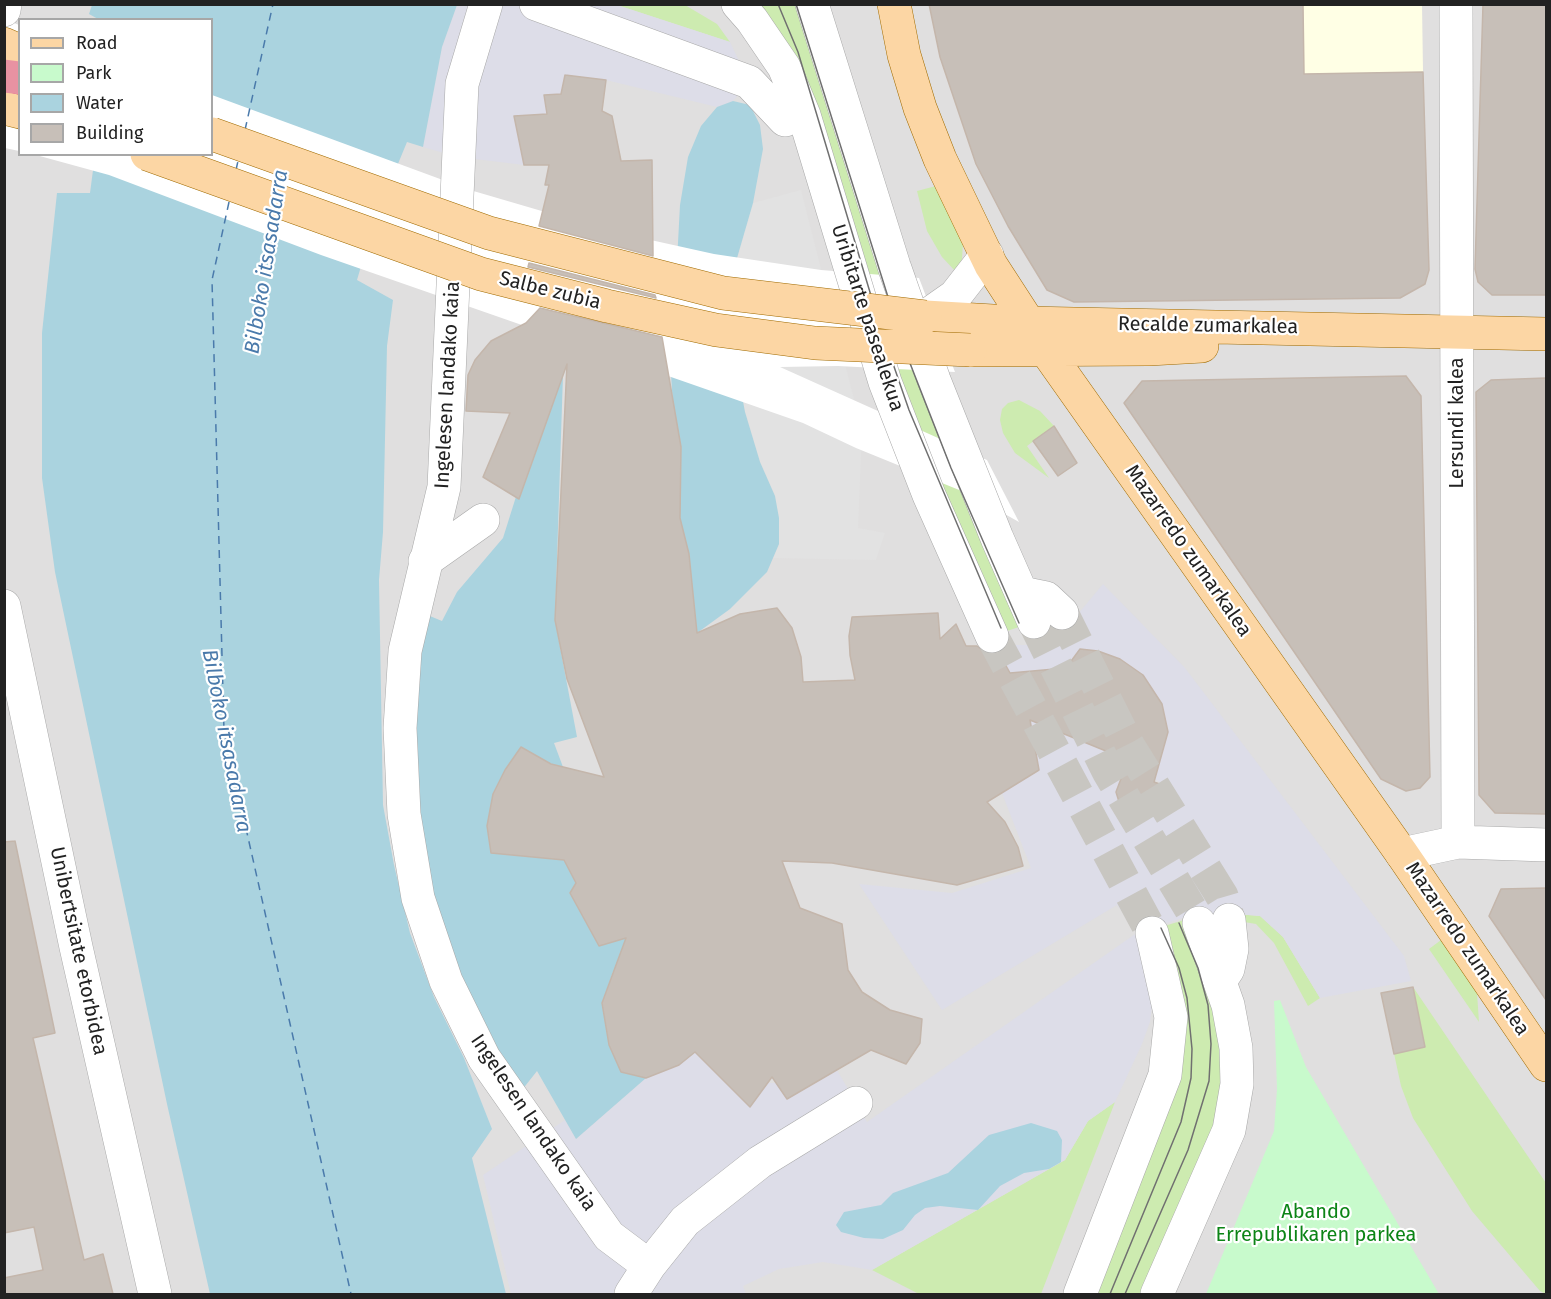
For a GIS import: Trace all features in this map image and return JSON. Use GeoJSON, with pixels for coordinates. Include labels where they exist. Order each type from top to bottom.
{"type":"FeatureCollection","features":[{"type":"Feature","properties":{"kind":"main road","name":"Mazarredo zumarkalea"},"geometry":{"type":"LineString","coordinates":[[894,4],[903,55],[940,159],[987,255],[1027,323],[1402,854],[1546,1065]]}},
{"type":"Feature","properties":{"kind":"main road"},"geometry":{"type":"LineString","coordinates":[[4,44],[18,50]]}},
{"type":"Feature","properties":{"kind":"main road","name":"Salbe zubia"},"geometry":{"type":"LineString","coordinates":[[213,134],[489,233],[723,293],[925,317],[964,335]]}},
{"type":"Feature","properties":{"kind":"main road","name":"Salbe zubia"},"geometry":{"type":"LineString","coordinates":[[153,156],[481,274],[606,306],[716,330],[815,343],[964,335]]}},
{"type":"Feature","properties":{"kind":"main road","name":"Recalde zumarkalea"},"geometry":{"type":"LineString","coordinates":[[964,335],[1027,323],[1457,330],[1546,334]]}},
{"type":"Feature","properties":{"kind":"main road","name":"Recalde zumarkalea"},"geometry":{"type":"LineString","coordinates":[[964,335],[1046,350],[1149,349],[1457,330]]}},
{"type":"Feature","properties":{"kind":"street"},"geometry":{"type":"LineString","coordinates":[[4,10],[5,4]]}},
{"type":"Feature","properties":{"kind":"street","name":"Ingelesen landako kaia"},"geometry":{"type":"LineString","coordinates":[[486,4],[462,84],[444,487],[405,651],[400,728],[404,814],[418,898],[446,981],[484,1058],[537,1137],[609,1236],[649,1266]]}},
{"type":"Feature","properties":{"kind":"street"},"geometry":{"type":"LineString","coordinates":[[536,4],[749,82],[785,120]]}},
{"type":"Feature","properties":{"kind":"street","name":"Uribitarte pasealekua"},"geometry":{"type":"LineString","coordinates":[[738,4],[752,20],[784,67],[804,115],[885,382],[929,495],[992,636]]}},
{"type":"Feature","properties":{"kind":"street"},"geometry":{"type":"LineString","coordinates":[[813,4],[894,266],[934,380],[1039,609]]}},
{"type":"Feature","properties":{"kind":"street","name":"Lersundi kalea"},"geometry":{"type":"LineString","coordinates":[[1456,12],[1458,842]]}},
{"type":"Feature","properties":{"kind":"street"},"geometry":{"type":"LineString","coordinates":[[925,317],[955,296],[987,255]]}},
{"type":"Feature","properties":{"kind":"street"},"geometry":{"type":"LineString","coordinates":[[425,561],[483,520]]}},
{"type":"Feature","properties":{"kind":"street","name":"Unibertsitate etorbidea"},"geometry":{"type":"LineString","coordinates":[[4,606],[76,946],[155,1294]]}},
{"type":"Feature","properties":{"kind":"street"},"geometry":{"type":"LineString","coordinates":[[1402,854],[1458,842],[1546,845]]}},
{"type":"Feature","properties":{"kind":"street"},"geometry":{"type":"LineString","coordinates":[[1157,1294],[1229,1130],[1237,1084],[1236,1048],[1228,1005],[1220,981],[1214,922]]}},
{"type":"Feature","properties":{"kind":"street"},"geometry":{"type":"LineString","coordinates":[[1080,1294],[1165,1075],[1171,1017],[1152,933]]}},
{"type":"Feature","properties":{"kind":"street"},"geometry":{"type":"LineString","coordinates":[[631,1294],[649,1266],[685,1221],[760,1162],[856,1103]]}},
{"type":"Feature","properties":{"kind":"shaded area"},"geometry":{"type":"Polygon","coordinates":[[[1279,4],[1422,5],[1423,72],[1211,76],[1279,4]]]}},
{"type":"Feature","properties":{"kind":"shaded area"},"geometry":{"type":"Polygon","coordinates":[[[5,5],[1546,5],[1546,1294],[5,1294],[5,5]]]}},
{"type":"Feature","properties":{"kind":"shaded area"},"geometry":{"type":"Polygon","coordinates":[[[457,5],[617,5],[730,42],[749,82],[733,101],[717,107],[606,80],[565,75],[561,94],[544,95],[547,114],[514,116],[524,165],[458,157],[423,147],[442,47],[457,5]]]}},
{"type":"Feature","properties":{"kind":"shaded area"},"geometry":{"type":"Polygon","coordinates":[[[801,190],[862,431],[858,528],[885,533],[876,560],[773,558],[779,544],[775,496],[760,462],[745,412],[735,359],[735,265],[753,203],[801,190]]]}},
{"type":"Feature","properties":{"kind":"shaded area"},"geometry":{"type":"Polygon","coordinates":[[[1103,584],[1185,668],[1404,956],[1411,981],[1320,998],[1283,937],[1260,916],[1224,913],[1186,917],[1139,932],[1153,998],[1150,1022],[1115,1102],[1088,1121],[1065,1160],[872,1270],[823,1262],[779,1269],[743,1286],[746,1294],[511,1294],[483,1175],[565,1120],[576,1139],[646,1078],[679,1065],[737,1020],[750,1107],[767,1083],[776,1083],[787,1099],[837,1070],[867,1122],[1138,932],[1117,905],[942,1010],[859,884],[952,893],[1031,868],[1002,793],[1039,770],[1030,720],[1133,763],[1120,779],[1116,791],[1120,805],[1140,811],[1157,804],[1171,789],[1147,774],[1158,767],[1168,732],[1162,704],[1143,675],[1120,659],[1098,651],[1080,649],[1066,668],[1010,673],[995,645],[1026,645],[1073,620],[1103,584]]]}},
{"type":"Feature","properties":{"kind":"green space"},"geometry":{"type":"Polygon","coordinates":[[[742,4],[811,5],[1034,622],[992,636],[804,115],[742,4]]]}},
{"type":"Feature","properties":{"kind":"green space"},"geometry":{"type":"Polygon","coordinates":[[[617,5],[685,5],[717,24],[730,42],[617,5]]]}},
{"type":"Feature","properties":{"kind":"green space"},"geometry":{"type":"Polygon","coordinates":[[[936,186],[963,243],[962,259],[957,273],[942,257],[927,231],[917,191],[936,186]]]}},
{"type":"Feature","properties":{"kind":"green space"},"geometry":{"type":"Polygon","coordinates":[[[1019,400],[1040,411],[1054,426],[1027,446],[1049,478],[1015,453],[1003,433],[1000,420],[1002,409],[1008,403],[1019,400]]]}},
{"type":"Feature","properties":{"kind":"green space"},"geometry":{"type":"Polygon","coordinates":[[[1224,913],[1260,916],[1283,937],[1320,998],[1308,1006],[1274,943],[1256,924],[1203,915],[1224,913]]]}},
{"type":"Feature","properties":{"kind":"green space"},"geometry":{"type":"Polygon","coordinates":[[[1187,919],[1220,1004],[1225,1110],[1146,1294],[1089,1294],[1166,1104],[1158,928],[1187,919]]]}},
{"type":"Feature","properties":{"kind":"green space"},"geometry":{"type":"Polygon","coordinates":[[[1441,940],[1477,993],[1479,1022],[1429,949],[1441,940]]]}},
{"type":"Feature","properties":{"kind":"green space"},"geometry":{"type":"Polygon","coordinates":[[[1413,987],[1546,1183],[1546,1294],[1540,1291],[1472,1211],[1413,1118],[1401,1086],[1381,993],[1413,987]]]}},
{"type":"Feature","properties":{"kind":"green space","name":"Abando Errepublikaren parkea"},"geometry":{"type":"Polygon","coordinates":[[[1280,1000],[1306,1067],[1439,1294],[1206,1294],[1274,1131],[1277,1089],[1274,1001],[1280,1000]]]}},
{"type":"Feature","properties":{"kind":"green space"},"geometry":{"type":"Polygon","coordinates":[[[1115,1102],[1041,1294],[919,1294],[872,1270],[1065,1160],[1088,1121],[1115,1102]]]}},
{"type":"Feature","properties":{"kind":"water","name":"Bilboko itsasadarra"},"geometry":{"type":"Polygon","coordinates":[[[92,5],[457,5],[442,47],[423,147],[407,142],[374,222],[357,280],[393,300],[387,346],[383,532],[379,580],[383,805],[410,933],[434,997],[464,1058],[492,1129],[472,1158],[506,1294],[210,1294],[167,1104],[55,572],[42,478],[42,333],[57,193],[90,193],[95,156],[213,156],[213,18],[96,18],[89,14],[92,5]]]}},
{"type":"Feature","properties":{"kind":"water"},"geometry":{"type":"Polygon","coordinates":[[[733,101],[750,105],[760,125],[763,149],[753,203],[735,265],[735,359],[745,412],[760,462],[775,496],[779,518],[779,544],[767,572],[730,609],[697,633],[689,554],[680,518],[671,374],[680,205],[688,157],[701,126],[717,107],[733,101]]]}},
{"type":"Feature","properties":{"kind":"water"},"geometry":{"type":"Polygon","coordinates":[[[564,344],[555,620],[577,737],[554,743],[563,767],[551,764],[521,747],[505,770],[493,794],[487,826],[491,853],[564,860],[576,883],[570,893],[599,946],[634,927],[633,943],[613,972],[602,1003],[609,1045],[621,1072],[646,1078],[576,1139],[537,1071],[522,1090],[498,1053],[459,976],[431,893],[418,809],[413,723],[425,614],[442,621],[457,592],[503,538],[564,344]]]}},
{"type":"Feature","properties":{"kind":"water"},"geometry":{"type":"Polygon","coordinates":[[[1031,1123],[1057,1131],[1062,1140],[1061,1162],[1049,1169],[1024,1173],[1000,1186],[978,1210],[940,1206],[925,1208],[915,1215],[903,1230],[883,1239],[864,1238],[841,1232],[836,1225],[844,1212],[881,1205],[893,1193],[948,1173],[989,1135],[1031,1123]]]}},
{"type":"Feature","properties":{"kind":"pier"},"geometry":{"type":"Polygon","coordinates":[[[4,19],[18,25],[18,151],[5,148],[4,19]]]}},
{"type":"Feature","properties":{"kind":"pier"},"geometry":{"type":"Polygon","coordinates":[[[213,95],[470,190],[610,231],[714,254],[821,270],[919,278],[955,372],[838,366],[780,367],[987,460],[1019,522],[969,494],[856,448],[803,423],[321,255],[109,175],[40,156],[213,156],[213,95]]]}},
{"type":"Feature","properties":{"kind":"building"},"geometry":{"type":"Polygon","coordinates":[[[929,4],[1303,4],[1304,74],[1423,72],[1429,270],[1425,284],[1400,298],[1074,302],[1047,290],[1008,226],[976,164],[940,57],[929,4]]]}},
{"type":"Feature","properties":{"kind":"building"},"geometry":{"type":"Polygon","coordinates":[[[1483,4],[1546,4],[1546,295],[1492,295],[1478,282],[1475,269],[1483,4]]]}},
{"type":"Feature","properties":{"kind":"building"},"geometry":{"type":"Polygon","coordinates":[[[565,75],[606,80],[602,111],[612,116],[621,161],[652,160],[653,256],[539,226],[549,185],[545,185],[549,165],[524,165],[514,116],[547,114],[544,95],[561,94],[565,75]]]}},
{"type":"Feature","properties":{"kind":"building"},"geometry":{"type":"Polygon","coordinates":[[[529,263],[655,295],[656,298],[528,267],[529,263]]]}},
{"type":"Feature","properties":{"kind":"building"},"geometry":{"type":"Polygon","coordinates":[[[540,308],[662,337],[681,447],[680,518],[689,554],[697,633],[740,614],[777,608],[792,628],[801,657],[803,682],[855,680],[849,636],[852,617],[938,613],[940,639],[956,624],[966,646],[977,646],[989,655],[999,653],[1010,673],[1066,668],[1080,649],[1098,651],[1120,659],[1143,675],[1162,704],[1168,732],[1154,782],[1171,788],[1157,804],[1140,811],[1120,805],[1116,792],[1128,760],[1030,720],[1039,770],[987,802],[1005,822],[1018,847],[1023,866],[957,885],[832,863],[782,861],[800,908],[842,924],[848,970],[862,992],[890,1010],[922,1019],[920,1043],[906,1064],[871,1050],[787,1099],[772,1077],[750,1107],[695,1052],[679,1065],[646,1078],[621,1072],[609,1045],[602,1003],[626,938],[599,946],[570,893],[576,883],[564,860],[491,853],[487,826],[493,794],[505,770],[521,747],[551,764],[604,777],[567,679],[555,620],[567,364],[519,499],[483,477],[510,413],[466,411],[468,375],[475,360],[491,341],[526,323],[540,308]]]}},
{"type":"Feature","properties":{"kind":"building"},"geometry":{"type":"Polygon","coordinates":[[[1406,376],[1421,396],[1430,777],[1420,788],[1406,791],[1381,779],[1124,403],[1142,381],[1406,376]]]}},
{"type":"Feature","properties":{"kind":"building"},"geometry":{"type":"Polygon","coordinates":[[[1546,378],[1546,814],[1495,813],[1479,795],[1476,392],[1491,380],[1546,378]]]}},
{"type":"Feature","properties":{"kind":"building"},"geometry":{"type":"Polygon","coordinates":[[[1054,426],[1077,463],[1058,476],[1033,441],[1054,426]]]}},
{"type":"Feature","properties":{"kind":"building"},"geometry":{"type":"Polygon","coordinates":[[[15,841],[55,1033],[33,1038],[84,1260],[103,1254],[113,1294],[4,1294],[4,1278],[43,1270],[34,1227],[4,1233],[4,842],[15,841]]]}},
{"type":"Feature","properties":{"kind":"building"},"geometry":{"type":"Polygon","coordinates":[[[1546,888],[1546,1000],[1489,916],[1501,889],[1546,888]]]}},
{"type":"Feature","properties":{"kind":"building"},"geometry":{"type":"Polygon","coordinates":[[[1413,987],[1425,1047],[1394,1054],[1381,993],[1413,987]]]}},
{"type":"Feature","properties":{"kind":"ferry route"},"geometry":{"type":"LineString","coordinates":[[245,130],[273,4]]}},
{"type":"Feature","properties":{"kind":"ferry route"},"geometry":{"type":"LineString","coordinates":[[236,170],[238,161]]}},
{"type":"Feature","properties":{"kind":"ferry route"},"geometry":{"type":"LineString","coordinates":[[229,202],[212,280],[224,731],[351,1294]]}},
{"type":"Feature","properties":{"kind":"tunnel"},"geometry":{"type":"LineString","coordinates":[[1062,613],[1128,745],[1222,896],[1229,920]]}},
{"type":"Feature","properties":{"kind":"tunnel"},"geometry":{"type":"LineString","coordinates":[[1034,622],[1108,771],[1199,923]]}},
{"type":"Feature","properties":{"kind":"tunnel"},"geometry":{"type":"LineString","coordinates":[[992,636],[1152,933]]}},
{"type":"Feature","properties":{"kind":"tram line"},"geometry":{"type":"LineString","coordinates":[[778,4],[798,52],[881,329],[909,410],[1001,628]]}},
{"type":"Feature","properties":{"kind":"tram line"},"geometry":{"type":"LineString","coordinates":[[796,4],[904,348],[951,468],[1019,623]]}},
{"type":"Feature","properties":{"kind":"tram line"},"geometry":{"type":"LineString","coordinates":[[1125,1294],[1188,1150],[1209,1081],[1211,1044],[1208,1005],[1198,968],[1179,923]]}},
{"type":"Feature","properties":{"kind":"tram line"},"geometry":{"type":"LineString","coordinates":[[1110,1294],[1181,1122],[1191,1078],[1192,1049],[1187,998],[1179,968],[1161,928]]}}]}
